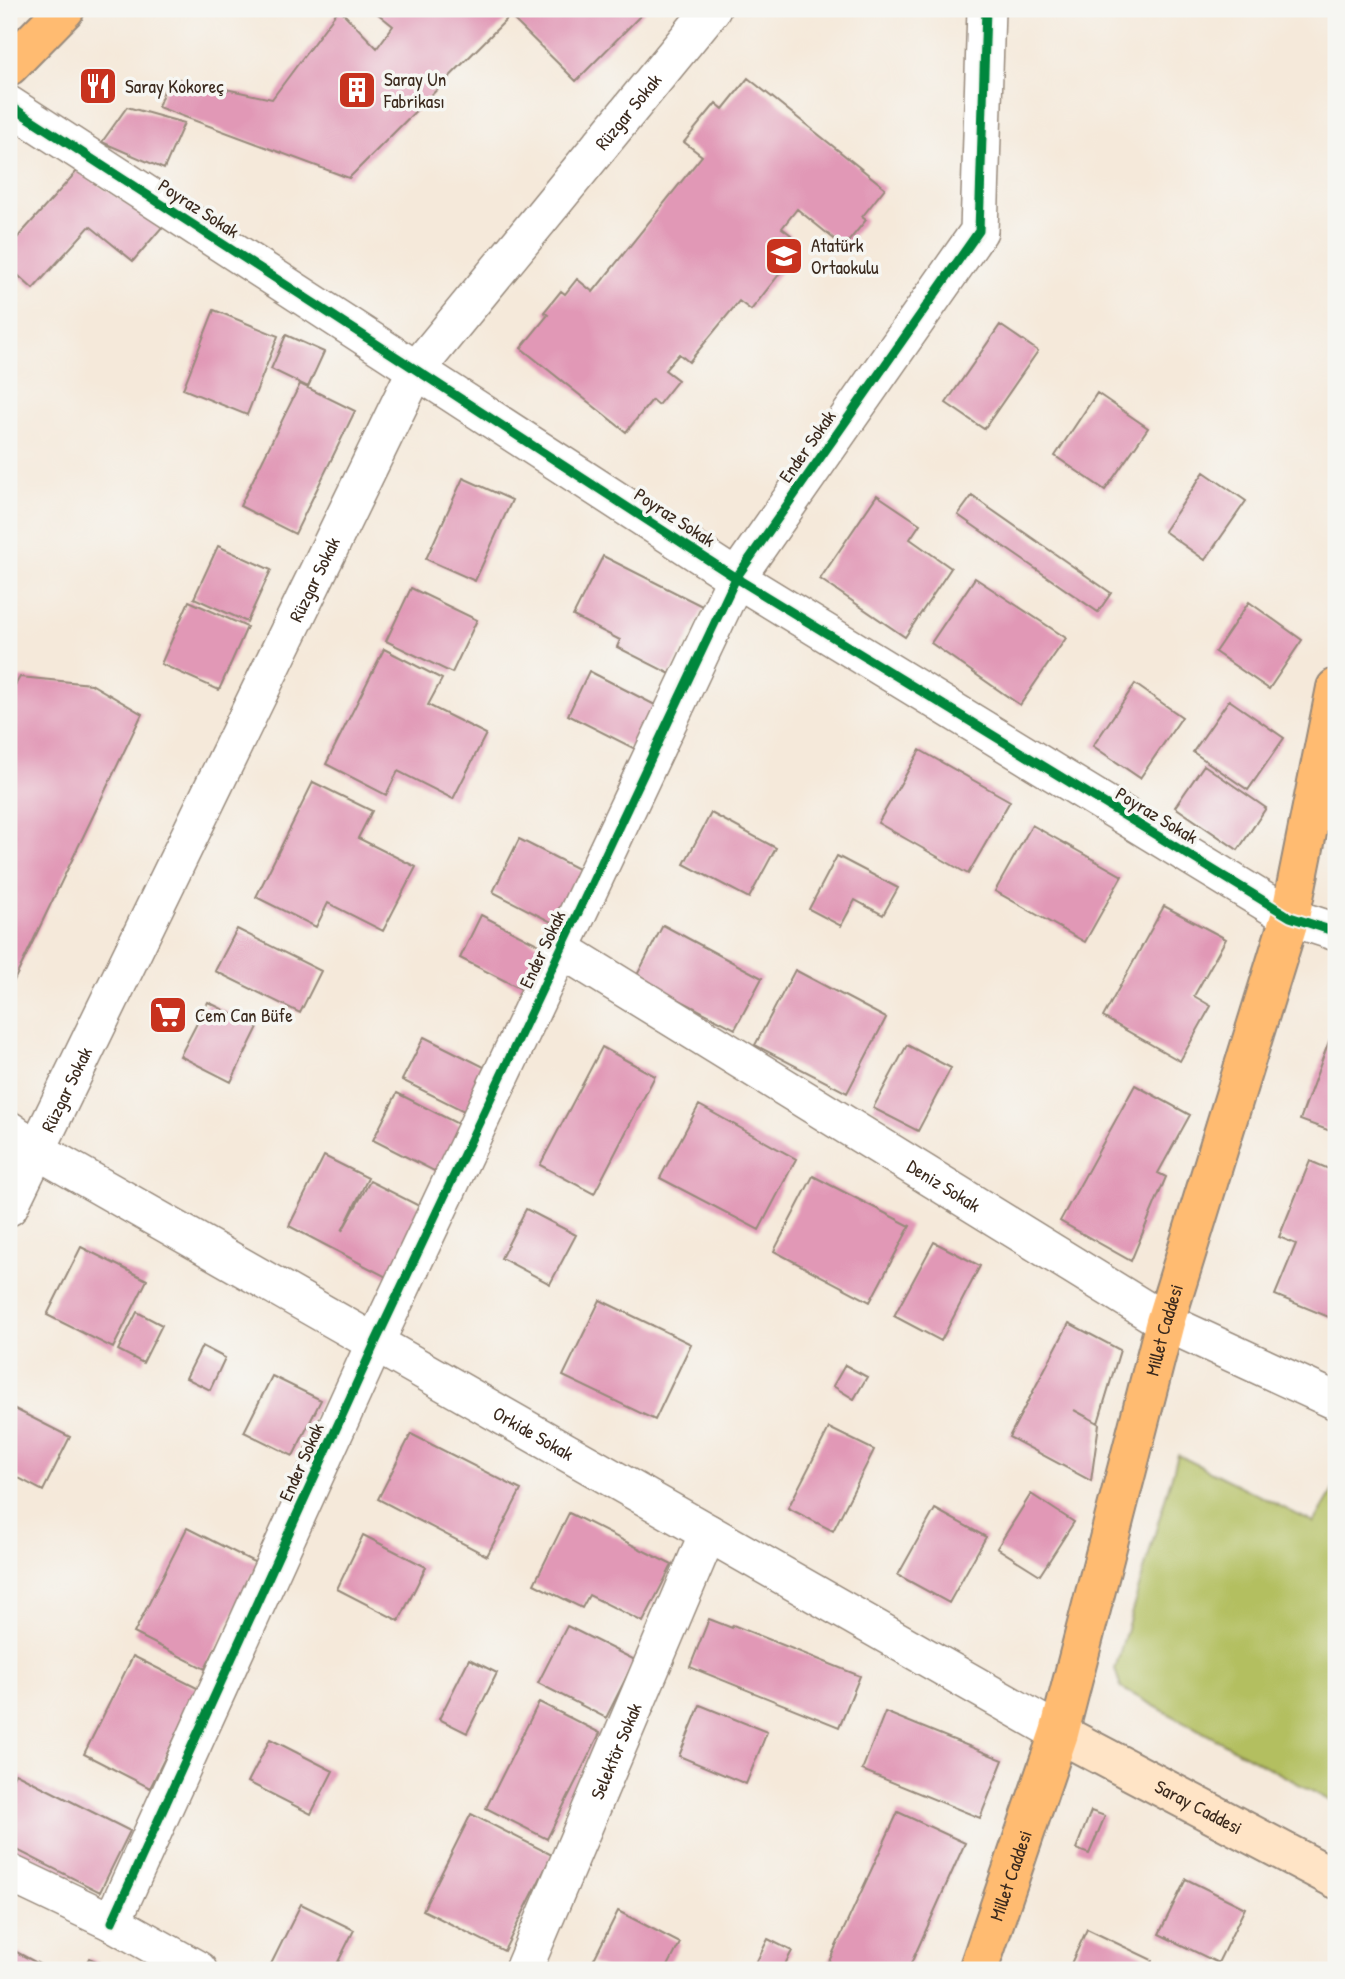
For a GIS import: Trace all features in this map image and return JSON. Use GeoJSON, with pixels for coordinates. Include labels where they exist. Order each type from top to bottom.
{"type":"FeatureCollection","features":[{"type":"Feature","properties":{"kind":"main road"},"geometry":{"type":"LineString","coordinates":[[9,66],[65,9]]}},
{"type":"Feature","properties":{"kind":"main road","name":"Millet Caddesi"},"geometry":{"type":"LineString","coordinates":[[978,1970],[1059,1733],[1165,1322],[1290,917],[1336,688]]}},
{"type":"Feature","properties":{"kind":"street","name":"Rüzgar Sokak"},"geometry":{"type":"LineString","coordinates":[[9,1207],[22,1140],[416,370],[712,9]]}},
{"type":"Feature","properties":{"kind":"street","name":"Ender Sokak"},"geometry":{"type":"LineString","coordinates":[[112,1922],[375,1343],[736,578],[979,231],[986,9]]}},
{"type":"Feature","properties":{"kind":"street","name":"Poyraz Sokak"},"geometry":{"type":"LineString","coordinates":[[9,105],[736,578],[1290,917],[1336,932]]}},
{"type":"Feature","properties":{"kind":"street","name":"Deniz Sokak"},"geometry":{"type":"LineString","coordinates":[[561,949],[1165,1322],[1336,1401]]}},
{"type":"Feature","properties":{"kind":"street","name":"Orkide Sokak"},"geometry":{"type":"LineString","coordinates":[[22,1140],[1059,1733]]}},
{"type":"Feature","properties":{"kind":"street","name":"Selektör Sokak"},"geometry":{"type":"LineString","coordinates":[[523,1970],[708,1533]]}},
{"type":"Feature","properties":{"kind":"street","name":"Saray Caddesi"},"geometry":{"type":"LineString","coordinates":[[1059,1733],[1336,1879]]}},
{"type":"Feature","properties":{"kind":"street"},"geometry":{"type":"LineString","coordinates":[[9,1873],[112,1922],[198,1970]]}},
{"type":"Feature","properties":{"kind":"green space"},"geometry":{"type":"Polygon","coordinates":[[[1178,1455],[1314,1523],[1336,1485],[1336,1804],[1121,1688],[1115,1669],[1178,1455]]]}},
{"type":"Feature","properties":{"kind":"building","name":"Saray Un Fabrikası"},"geometry":{"type":"Polygon","coordinates":[[[339,9],[377,48],[393,26],[372,9],[647,9],[576,81],[510,16],[349,178],[158,107],[169,77],[272,99],[339,9]]]}},
{"type":"Feature","properties":{"kind":"building"},"geometry":{"type":"Polygon","coordinates":[[[748,78],[885,188],[862,217],[866,220],[844,247],[797,209],[782,228],[791,235],[784,244],[796,253],[751,310],[739,301],[689,362],[679,354],[665,370],[678,380],[658,405],[652,400],[626,432],[521,348],[548,315],[544,312],[561,291],[565,294],[577,279],[593,292],[702,156],[684,142],[716,103],[723,109],[748,78]]]}},
{"type":"Feature","properties":{"kind":"building"},"geometry":{"type":"Polygon","coordinates":[[[127,107],[184,123],[164,169],[102,142],[127,107]]]}},
{"type":"Feature","properties":{"kind":"building"},"geometry":{"type":"Polygon","coordinates":[[[77,171],[163,226],[133,261],[90,226],[33,289],[9,267],[9,247],[77,171]]]}},
{"type":"Feature","properties":{"kind":"building"},"geometry":{"type":"Polygon","coordinates":[[[214,310],[278,336],[247,415],[183,389],[214,310]]]}},
{"type":"Feature","properties":{"kind":"building"},"geometry":{"type":"Polygon","coordinates":[[[1000,325],[1038,351],[984,429],[946,403],[1000,325]]]}},
{"type":"Feature","properties":{"kind":"building"},"geometry":{"type":"Polygon","coordinates":[[[286,335],[324,352],[308,387],[271,369],[286,335]]]}},
{"type":"Feature","properties":{"kind":"building"},"geometry":{"type":"Polygon","coordinates":[[[300,384],[355,411],[295,534],[240,506],[300,384]]]}},
{"type":"Feature","properties":{"kind":"building"},"geometry":{"type":"Polygon","coordinates":[[[1097,393],[1148,428],[1105,490],[1055,456],[1097,393]]]}},
{"type":"Feature","properties":{"kind":"building"},"geometry":{"type":"Polygon","coordinates":[[[1204,472],[1246,501],[1205,560],[1164,531],[1204,472]]]}},
{"type":"Feature","properties":{"kind":"building"},"geometry":{"type":"Polygon","coordinates":[[[463,478],[512,500],[475,581],[426,559],[463,478]]]}},
{"type":"Feature","properties":{"kind":"building"},"geometry":{"type":"Polygon","coordinates":[[[877,495],[920,524],[910,539],[951,568],[905,637],[820,579],[877,495]]]}},
{"type":"Feature","properties":{"kind":"building"},"geometry":{"type":"Polygon","coordinates":[[[972,496],[1111,593],[1098,612],[958,515],[972,496]]]}},
{"type":"Feature","properties":{"kind":"building"},"geometry":{"type":"Polygon","coordinates":[[[218,546],[271,570],[247,622],[194,598],[218,546]]]}},
{"type":"Feature","properties":{"kind":"building"},"geometry":{"type":"Polygon","coordinates":[[[603,556],[704,607],[670,674],[617,647],[620,640],[573,616],[603,556]]]}},
{"type":"Feature","properties":{"kind":"building"},"geometry":{"type":"Polygon","coordinates":[[[975,578],[1066,638],[1020,705],[931,643],[975,578]]]}},
{"type":"Feature","properties":{"kind":"building"},"geometry":{"type":"Polygon","coordinates":[[[411,588],[477,620],[452,673],[386,641],[411,588]]]}},
{"type":"Feature","properties":{"kind":"building"},"geometry":{"type":"Polygon","coordinates":[[[189,601],[247,627],[219,690],[161,664],[189,601]]]}},
{"type":"Feature","properties":{"kind":"building"},"geometry":{"type":"Polygon","coordinates":[[[1249,602],[1302,640],[1269,689],[1215,652],[1249,602]]]}},
{"type":"Feature","properties":{"kind":"building"},"geometry":{"type":"Polygon","coordinates":[[[384,649],[442,679],[428,705],[486,734],[453,799],[398,771],[386,795],[326,764],[384,649]]]}},
{"type":"Feature","properties":{"kind":"building"},"geometry":{"type":"Polygon","coordinates":[[[589,671],[657,706],[635,749],[568,715],[589,671]]]}},
{"type":"Feature","properties":{"kind":"building"},"geometry":{"type":"Polygon","coordinates":[[[20,677],[91,684],[142,714],[9,991],[9,695],[20,677]]]}},
{"type":"Feature","properties":{"kind":"building"},"geometry":{"type":"Polygon","coordinates":[[[1135,684],[1182,717],[1140,778],[1093,746],[1135,684]]]}},
{"type":"Feature","properties":{"kind":"building"},"geometry":{"type":"Polygon","coordinates":[[[1229,700],[1284,738],[1248,790],[1193,752],[1229,700]]]}},
{"type":"Feature","properties":{"kind":"building"},"geometry":{"type":"Polygon","coordinates":[[[920,750],[1010,801],[968,874],[878,823],[920,750]]]}},
{"type":"Feature","properties":{"kind":"building"},"geometry":{"type":"Polygon","coordinates":[[[1204,765],[1266,808],[1238,850],[1175,807],[1204,765]]]}},
{"type":"Feature","properties":{"kind":"building"},"geometry":{"type":"Polygon","coordinates":[[[313,782],[372,811],[358,838],[416,867],[383,931],[328,903],[316,927],[256,897],[313,782]]]}},
{"type":"Feature","properties":{"kind":"building"},"geometry":{"type":"Polygon","coordinates":[[[711,813],[776,848],[749,898],[684,864],[711,813]]]}},
{"type":"Feature","properties":{"kind":"building"},"geometry":{"type":"Polygon","coordinates":[[[1032,825],[1122,876],[1085,942],[995,891],[1032,825]]]}},
{"type":"Feature","properties":{"kind":"building"},"geometry":{"type":"Polygon","coordinates":[[[519,839],[584,872],[557,925],[493,892],[519,839]]]}},
{"type":"Feature","properties":{"kind":"building"},"geometry":{"type":"Polygon","coordinates":[[[837,856],[898,888],[883,915],[855,900],[841,926],[809,909],[837,856]]]}},
{"type":"Feature","properties":{"kind":"building"},"geometry":{"type":"Polygon","coordinates":[[[1164,906],[1226,939],[1194,996],[1211,1006],[1180,1061],[1103,1017],[1164,906]]]}},
{"type":"Feature","properties":{"kind":"building"},"geometry":{"type":"Polygon","coordinates":[[[481,915],[551,951],[529,993],[460,958],[481,915]]]}},
{"type":"Feature","properties":{"kind":"building"},"geometry":{"type":"Polygon","coordinates":[[[663,925],[762,978],[735,1029],[636,977],[663,925]]]}},
{"type":"Feature","properties":{"kind":"building"},"geometry":{"type":"Polygon","coordinates":[[[237,929],[321,971],[300,1013],[215,971],[237,929]]]}},
{"type":"Feature","properties":{"kind":"building"},"geometry":{"type":"Polygon","coordinates":[[[795,970],[886,1018],[847,1093],[755,1045],[795,970]]]}},
{"type":"Feature","properties":{"kind":"building"},"geometry":{"type":"Polygon","coordinates":[[[208,1002],[258,1027],[231,1082],[180,1056],[208,1002]]]}},
{"type":"Feature","properties":{"kind":"building"},"geometry":{"type":"Polygon","coordinates":[[[1336,1022],[1336,1133],[1300,1120],[1336,1022]]]}},
{"type":"Feature","properties":{"kind":"building"},"geometry":{"type":"Polygon","coordinates":[[[424,1037],[488,1069],[466,1112],[402,1080],[424,1037]]]}},
{"type":"Feature","properties":{"kind":"building"},"geometry":{"type":"Polygon","coordinates":[[[907,1045],[951,1068],[918,1131],[873,1108],[907,1045]]]}},
{"type":"Feature","properties":{"kind":"building"},"geometry":{"type":"Polygon","coordinates":[[[602,1047],[655,1076],[594,1194],[540,1165],[602,1047]]]}},
{"type":"Feature","properties":{"kind":"building"},"geometry":{"type":"Polygon","coordinates":[[[1135,1085],[1190,1115],[1158,1173],[1166,1177],[1131,1261],[1060,1221],[1135,1085]]]}},
{"type":"Feature","properties":{"kind":"building"},"geometry":{"type":"Polygon","coordinates":[[[397,1093],[466,1128],[442,1175],[373,1140],[397,1093]]]}},
{"type":"Feature","properties":{"kind":"building"},"geometry":{"type":"Polygon","coordinates":[[[699,1105],[796,1159],[759,1230],[660,1178],[699,1105]]]}},
{"type":"Feature","properties":{"kind":"building"},"geometry":{"type":"Polygon","coordinates":[[[324,1156],[368,1178],[342,1231],[370,1181],[425,1209],[390,1279],[289,1226],[324,1156]]]}},
{"type":"Feature","properties":{"kind":"building"},"geometry":{"type":"Polygon","coordinates":[[[1310,1161],[1336,1172],[1336,1320],[1275,1295],[1296,1244],[1279,1237],[1310,1161]]]}},
{"type":"Feature","properties":{"kind":"building"},"geometry":{"type":"Polygon","coordinates":[[[813,1176],[910,1226],[870,1302],[774,1251],[813,1176]]]}},
{"type":"Feature","properties":{"kind":"building"},"geometry":{"type":"Polygon","coordinates":[[[526,1209],[576,1235],[550,1284],[501,1258],[526,1209]]]}},
{"type":"Feature","properties":{"kind":"building"},"geometry":{"type":"Polygon","coordinates":[[[934,1242],[980,1266],[941,1341],[894,1316],[934,1242]]]}},
{"type":"Feature","properties":{"kind":"building"},"geometry":{"type":"Polygon","coordinates":[[[81,1247],[147,1280],[113,1348],[47,1315],[81,1247]]]}},
{"type":"Feature","properties":{"kind":"building"},"geometry":{"type":"Polygon","coordinates":[[[600,1300],[691,1344],[655,1420],[563,1376],[600,1300]]]}},
{"type":"Feature","properties":{"kind":"building"},"geometry":{"type":"Polygon","coordinates":[[[137,1312],[162,1325],[143,1363],[118,1350],[137,1312]]]}},
{"type":"Feature","properties":{"kind":"building"},"geometry":{"type":"Polygon","coordinates":[[[1069,1323],[1120,1350],[1098,1423],[1074,1410],[1099,1424],[1091,1481],[1009,1437],[1069,1323]]]}},
{"type":"Feature","properties":{"kind":"building"},"geometry":{"type":"Polygon","coordinates":[[[202,1346],[225,1358],[210,1390],[186,1378],[202,1346]]]}},
{"type":"Feature","properties":{"kind":"building"},"geometry":{"type":"Polygon","coordinates":[[[845,1365],[867,1377],[854,1399],[833,1386],[845,1365]]]}},
{"type":"Feature","properties":{"kind":"building"},"geometry":{"type":"Polygon","coordinates":[[[272,1376],[321,1400],[293,1456],[244,1432],[272,1376]]]}},
{"type":"Feature","properties":{"kind":"building"},"geometry":{"type":"Polygon","coordinates":[[[9,1406],[70,1437],[43,1491],[9,1473],[9,1406]]]}},
{"type":"Feature","properties":{"kind":"building"},"geometry":{"type":"Polygon","coordinates":[[[829,1428],[874,1450],[833,1531],[788,1508],[829,1428]]]}},
{"type":"Feature","properties":{"kind":"building"},"geometry":{"type":"Polygon","coordinates":[[[411,1434],[521,1490],[487,1556],[378,1499],[411,1434]]]}},
{"type":"Feature","properties":{"kind":"building"},"geometry":{"type":"Polygon","coordinates":[[[1031,1494],[1074,1522],[1040,1575],[997,1548],[1031,1494]]]}},
{"type":"Feature","properties":{"kind":"building"},"geometry":{"type":"Polygon","coordinates":[[[935,1509],[986,1537],[949,1603],[898,1575],[935,1509]]]}},
{"type":"Feature","properties":{"kind":"building"},"geometry":{"type":"Polygon","coordinates":[[[569,1513],[672,1565],[643,1622],[589,1595],[582,1608],[534,1584],[569,1513]]]}},
{"type":"Feature","properties":{"kind":"building"},"geometry":{"type":"Polygon","coordinates":[[[187,1528],[258,1564],[205,1669],[134,1633],[187,1528]]]}},
{"type":"Feature","properties":{"kind":"building"},"geometry":{"type":"Polygon","coordinates":[[[363,1535],[426,1567],[399,1621],[337,1589],[363,1535]]]}},
{"type":"Feature","properties":{"kind":"building"},"geometry":{"type":"Polygon","coordinates":[[[709,1619],[732,1628],[733,1625],[860,1676],[839,1727],[690,1667],[709,1619]]]}},
{"type":"Feature","properties":{"kind":"building"},"geometry":{"type":"Polygon","coordinates":[[[567,1626],[635,1660],[606,1718],[538,1683],[567,1626]]]}},
{"type":"Feature","properties":{"kind":"building"},"geometry":{"type":"Polygon","coordinates":[[[133,1656],[199,1689],[150,1788],[84,1754],[133,1656]]]}},
{"type":"Feature","properties":{"kind":"building"},"geometry":{"type":"Polygon","coordinates":[[[469,1659],[497,1673],[467,1733],[439,1719],[469,1659]]]}},
{"type":"Feature","properties":{"kind":"building"},"geometry":{"type":"Polygon","coordinates":[[[539,1702],[600,1733],[547,1839],[486,1808],[539,1702]]]}},
{"type":"Feature","properties":{"kind":"building"},"geometry":{"type":"Polygon","coordinates":[[[700,1705],[767,1732],[746,1784],[679,1756],[700,1705]]]}},
{"type":"Feature","properties":{"kind":"building"},"geometry":{"type":"Polygon","coordinates":[[[885,1712],[1003,1760],[980,1818],[862,1770],[885,1712]]]}},
{"type":"Feature","properties":{"kind":"building"},"geometry":{"type":"Polygon","coordinates":[[[270,1739],[333,1771],[311,1814],[248,1782],[270,1739]]]}},
{"type":"Feature","properties":{"kind":"building"},"geometry":{"type":"Polygon","coordinates":[[[15,1773],[130,1831],[100,1892],[9,1846],[9,1786],[15,1773]]]}},
{"type":"Feature","properties":{"kind":"building"},"geometry":{"type":"Polygon","coordinates":[[[1091,1811],[1105,1816],[1089,1854],[1076,1849],[1091,1811]]]}},
{"type":"Feature","properties":{"kind":"building"},"geometry":{"type":"Polygon","coordinates":[[[898,1812],[965,1843],[909,1968],[915,1970],[825,1970],[898,1812]]]}},
{"type":"Feature","properties":{"kind":"building"},"geometry":{"type":"Polygon","coordinates":[[[471,1814],[552,1855],[504,1951],[423,1910],[471,1814]]]}},
{"type":"Feature","properties":{"kind":"building"},"geometry":{"type":"Polygon","coordinates":[[[1186,1879],[1245,1908],[1218,1963],[1159,1934],[1186,1879]]]}},
{"type":"Feature","properties":{"kind":"building"},"geometry":{"type":"Polygon","coordinates":[[[301,1904],[354,1930],[334,1970],[278,1970],[270,1966],[301,1904]]]}},
{"type":"Feature","properties":{"kind":"building"},"geometry":{"type":"Polygon","coordinates":[[[618,1911],[680,1943],[666,1970],[607,1970],[592,1963],[618,1911]]]}},
{"type":"Feature","properties":{"kind":"building"},"geometry":{"type":"Polygon","coordinates":[[[1087,1929],[1152,1960],[1148,1970],[1068,1970],[1087,1929]]]}},
{"type":"Feature","properties":{"kind":"building"},"geometry":{"type":"Polygon","coordinates":[[[768,1939],[792,1951],[782,1970],[765,1970],[755,1965],[768,1939]]]}},
{"type":"Feature","properties":{"kind":"building"},"geometry":{"type":"Polygon","coordinates":[[[9,1948],[50,1970],[9,1970],[9,1948]]]}},
{"type":"Feature","properties":{"kind":"building"},"geometry":{"type":"Polygon","coordinates":[[[89,1958],[116,1970],[83,1970],[89,1958]]]}},
{"type":"Feature","properties":{"kind":"cycle path"},"geometry":{"type":"LineString","coordinates":[[112,1922],[375,1343],[736,578],[979,231],[986,9]]}},
{"type":"Feature","properties":{"kind":"cycle path"},"geometry":{"type":"LineString","coordinates":[[9,105],[736,578],[1290,917],[1336,932]]}},
{"type":"Feature","properties":{"kind":"place","name":"Saray Kokoreç"},"geometry":{"type":"Point","coordinates":[98,86]}},
{"type":"Feature","properties":{"kind":"place","name":"Saray Un Fabrikası"},"geometry":{"type":"Point","coordinates":[357,90]}},
{"type":"Feature","properties":{"kind":"place","name":"Atatürk Ortaokulu"},"geometry":{"type":"Point","coordinates":[784,256]}},
{"type":"Feature","properties":{"kind":"place","name":"Cem Can Büfe"},"geometry":{"type":"Point","coordinates":[168,1015]}}]}
